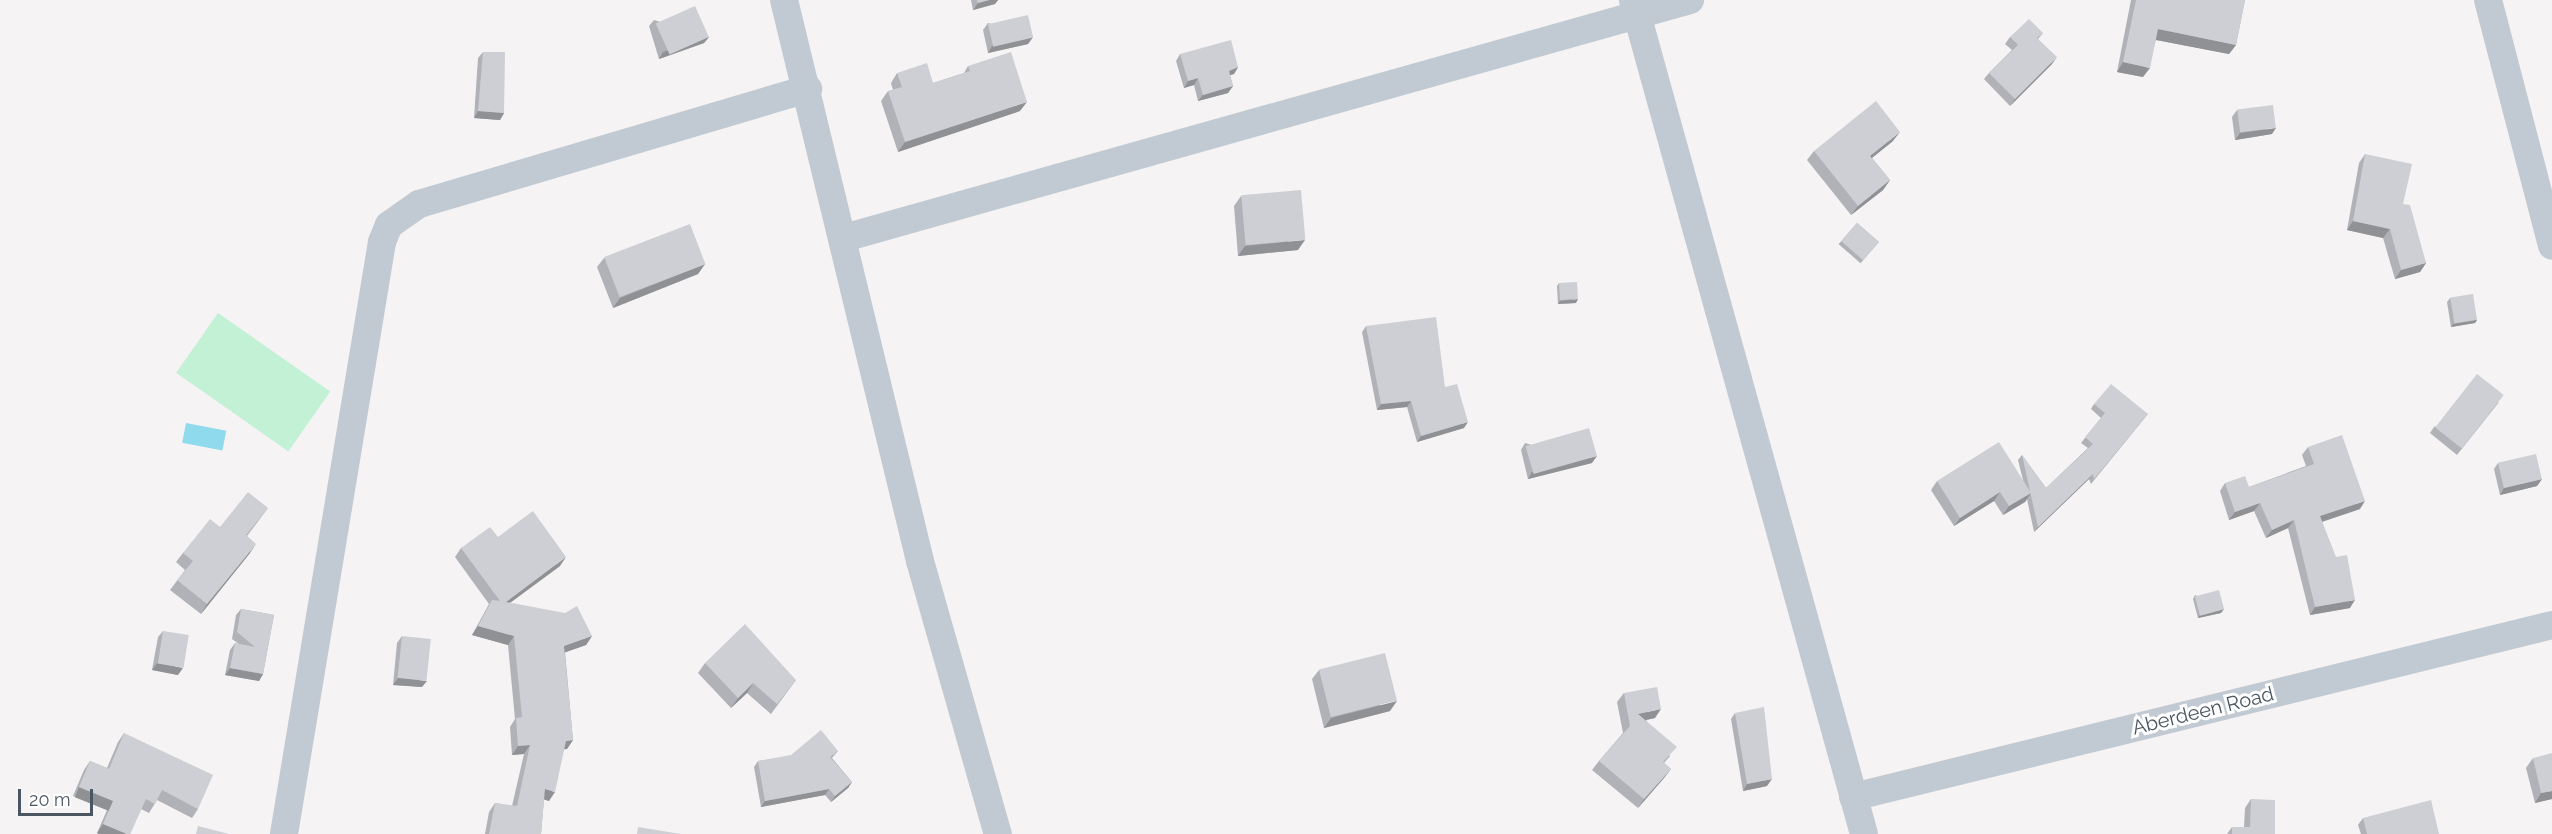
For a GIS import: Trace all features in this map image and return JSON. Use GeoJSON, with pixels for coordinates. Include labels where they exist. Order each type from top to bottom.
{"type":"FeatureCollection","features":[{"type":"Feature","properties":{"kind":"street"},"geometry":{"type":"LineString","coordinates":[[784,0],[808,89],[920,561],[998,834]]}},
{"type":"Feature","properties":{"kind":"street"},"geometry":{"type":"LineString","coordinates":[[844,238],[1635,7],[1690,0]]}},
{"type":"Feature","properties":{"kind":"street"},"geometry":{"type":"LineString","coordinates":[[2488,0],[2552,246]]}},
{"type":"Feature","properties":{"kind":"street"},"geometry":{"type":"LineString","coordinates":[[1635,7],[1863,834]]}},
{"type":"Feature","properties":{"kind":"street"},"geometry":{"type":"LineString","coordinates":[[284,834],[382,242],[389,225],[419,204],[808,89]]}},
{"type":"Feature","properties":{"kind":"street","name":"Aberdeen Road"},"geometry":{"type":"LineString","coordinates":[[1853,797],[2552,625]]}},
{"type":"Feature","properties":{"kind":"green space"},"geometry":{"type":"Polygon","coordinates":[[[218,313],[330,392],[288,451],[176,373],[218,313]]]}},
{"type":"Feature","properties":{"kind":"water"},"geometry":{"type":"Polygon","coordinates":[[[186,423],[226,431],[222,450],[182,443],[186,423]]]}},
{"type":"Feature","properties":{"kind":"building"},"geometry":{"type":"Polygon","coordinates":[[[2136,0],[2245,0],[2236,45],[2158,29],[2150,68],[2123,62],[2136,0]]]}},
{"type":"Feature","properties":{"kind":"building"},"geometry":{"type":"Polygon","coordinates":[[[695,6],[709,37],[670,55],[656,23],[695,6]]]}},
{"type":"Feature","properties":{"kind":"building"},"geometry":{"type":"Polygon","coordinates":[[[1028,15],[1033,37],[993,47],[988,24],[1028,15]]]}},
{"type":"Feature","properties":{"kind":"building"},"geometry":{"type":"Polygon","coordinates":[[[2029,19],[2043,33],[2037,38],[2057,57],[2015,99],[1989,73],[2018,45],[2010,37],[2029,19]]]}},
{"type":"Feature","properties":{"kind":"building"},"geometry":{"type":"Polygon","coordinates":[[[1231,40],[1238,67],[1229,71],[1233,86],[1203,95],[1198,78],[1188,81],[1180,54],[1231,40]]]}},
{"type":"Feature","properties":{"kind":"building"},"geometry":{"type":"Polygon","coordinates":[[[483,52],[505,52],[504,113],[478,111],[483,52]]]}},
{"type":"Feature","properties":{"kind":"building"},"geometry":{"type":"Polygon","coordinates":[[[1011,52],[1027,102],[905,142],[888,91],[902,87],[897,73],[927,63],[933,83],[970,71],[968,66],[1011,52]]]}},
{"type":"Feature","properties":{"kind":"building"},"geometry":{"type":"Polygon","coordinates":[[[1876,101],[1900,132],[1870,156],[1890,180],[1858,206],[1814,151],[1876,101]]]}},
{"type":"Feature","properties":{"kind":"building"},"geometry":{"type":"Polygon","coordinates":[[[2273,105],[2276,128],[2240,132],[2237,109],[2273,105]]]}},
{"type":"Feature","properties":{"kind":"building"},"geometry":{"type":"Polygon","coordinates":[[[2365,154],[2412,164],[2403,204],[2410,205],[2426,263],[2401,270],[2390,229],[2353,221],[2365,154]]]}},
{"type":"Feature","properties":{"kind":"building"},"geometry":{"type":"Polygon","coordinates":[[[1301,190],[1305,240],[1246,245],[1241,195],[1301,190]]]}},
{"type":"Feature","properties":{"kind":"building"},"geometry":{"type":"Polygon","coordinates":[[[1857,223],[1879,242],[1863,260],[1841,241],[1857,223]]]}},
{"type":"Feature","properties":{"kind":"building"},"geometry":{"type":"Polygon","coordinates":[[[690,224],[705,264],[620,297],[604,257],[690,224]]]}},
{"type":"Feature","properties":{"kind":"building"},"geometry":{"type":"Polygon","coordinates":[[[1577,282],[1578,299],[1560,300],[1559,283],[1577,282]]]}},
{"type":"Feature","properties":{"kind":"building"},"geometry":{"type":"Polygon","coordinates":[[[2473,294],[2477,320],[2454,323],[2450,298],[2473,294]]]}},
{"type":"Feature","properties":{"kind":"building"},"geometry":{"type":"Polygon","coordinates":[[[1436,317],[1445,387],[1457,384],[1468,422],[1421,436],[1411,401],[1381,404],[1366,326],[1436,317]]]}},
{"type":"Feature","properties":{"kind":"building"},"geometry":{"type":"Polygon","coordinates":[[[2477,374],[2504,395],[2462,449],[2435,428],[2477,374]]]}},
{"type":"Feature","properties":{"kind":"building"},"geometry":{"type":"Polygon","coordinates":[[[2111,384],[2148,414],[2094,479],[2093,474],[2038,527],[2022,455],[2046,488],[2093,444],[2085,437],[2105,413],[2094,404],[2111,384]]]}},
{"type":"Feature","properties":{"kind":"building"},"geometry":{"type":"Polygon","coordinates":[[[1589,428],[1597,456],[1534,474],[1526,446],[1589,428]]]}},
{"type":"Feature","properties":{"kind":"building"},"geometry":{"type":"Polygon","coordinates":[[[2342,435],[2365,501],[2320,516],[2336,557],[2347,555],[2355,600],[2315,607],[2294,520],[2272,530],[2260,503],[2235,512],[2225,483],[2245,476],[2249,487],[2314,464],[2308,447],[2342,435]]]}},
{"type":"Feature","properties":{"kind":"building"},"geometry":{"type":"Polygon","coordinates":[[[1999,442],[2031,493],[2009,506],[2000,492],[1960,518],[1937,481],[1999,442]]]}},
{"type":"Feature","properties":{"kind":"building"},"geometry":{"type":"Polygon","coordinates":[[[2536,454],[2542,479],[2504,488],[2498,463],[2536,454]]]}},
{"type":"Feature","properties":{"kind":"building"},"geometry":{"type":"Polygon","coordinates":[[[248,492],[268,508],[246,535],[256,544],[207,604],[177,580],[193,561],[183,553],[210,519],[220,527],[248,492]]]}},
{"type":"Feature","properties":{"kind":"building"},"geometry":{"type":"Polygon","coordinates":[[[533,511],[566,557],[506,602],[565,613],[577,606],[592,636],[564,646],[573,740],[566,741],[555,792],[545,789],[541,834],[489,834],[495,803],[517,806],[530,745],[518,746],[516,718],[522,717],[514,636],[478,626],[492,600],[500,601],[461,548],[490,527],[498,537],[533,511]]]}},
{"type":"Feature","properties":{"kind":"building"},"geometry":{"type":"Polygon","coordinates":[[[2219,590],[2224,609],[2200,616],[2195,596],[2219,590]]]}},
{"type":"Feature","properties":{"kind":"building"},"geometry":{"type":"Polygon","coordinates":[[[241,609],[274,615],[263,674],[230,668],[235,643],[255,647],[237,632],[241,609]]]}},
{"type":"Feature","properties":{"kind":"building"},"geometry":{"type":"Polygon","coordinates":[[[745,624],[796,680],[777,704],[753,683],[738,698],[705,663],[745,624]]]}},
{"type":"Feature","properties":{"kind":"building"},"geometry":{"type":"Polygon","coordinates":[[[163,631],[189,635],[184,668],[158,664],[163,631]]]}},
{"type":"Feature","properties":{"kind":"building"},"geometry":{"type":"Polygon","coordinates":[[[402,636],[431,639],[426,681],[398,678],[402,636]]]}},
{"type":"Feature","properties":{"kind":"building"},"geometry":{"type":"Polygon","coordinates":[[[1385,653],[1397,701],[1331,717],[1319,669],[1385,653]]]}},
{"type":"Feature","properties":{"kind":"building"},"geometry":{"type":"Polygon","coordinates":[[[1657,687],[1661,709],[1638,714],[1677,747],[1663,762],[1671,769],[1644,799],[1599,761],[1630,726],[1624,693],[1657,687]]]}},
{"type":"Feature","properties":{"kind":"building"},"geometry":{"type":"Polygon","coordinates":[[[1764,707],[1772,779],[1747,784],[1735,713],[1764,707]]]}},
{"type":"Feature","properties":{"kind":"building"},"geometry":{"type":"Polygon","coordinates":[[[821,730],[838,751],[830,757],[852,782],[835,796],[829,789],[765,801],[758,761],[791,755],[821,730]]]}},
{"type":"Feature","properties":{"kind":"building"},"geometry":{"type":"Polygon","coordinates":[[[124,733],[213,775],[198,809],[162,790],[155,804],[146,799],[130,834],[103,824],[113,801],[79,787],[90,761],[109,769],[124,733]]]}},
{"type":"Feature","properties":{"kind":"building"},"geometry":{"type":"Polygon","coordinates":[[[2552,753],[2552,791],[2541,793],[2533,758],[2552,753]]]}},
{"type":"Feature","properties":{"kind":"building"},"geometry":{"type":"Polygon","coordinates":[[[2251,799],[2275,800],[2275,834],[2232,834],[2232,827],[2250,827],[2251,799]]]}},
{"type":"Feature","properties":{"kind":"building"},"geometry":{"type":"Polygon","coordinates":[[[2431,800],[2439,834],[2367,834],[2363,818],[2431,800]]]}},
{"type":"Feature","properties":{"kind":"building"},"geometry":{"type":"Polygon","coordinates":[[[198,826],[229,834],[196,834],[198,826]]]}},
{"type":"Feature","properties":{"kind":"building"},"geometry":{"type":"Polygon","coordinates":[[[638,827],[681,834],[637,834],[638,827]]]}}]}
